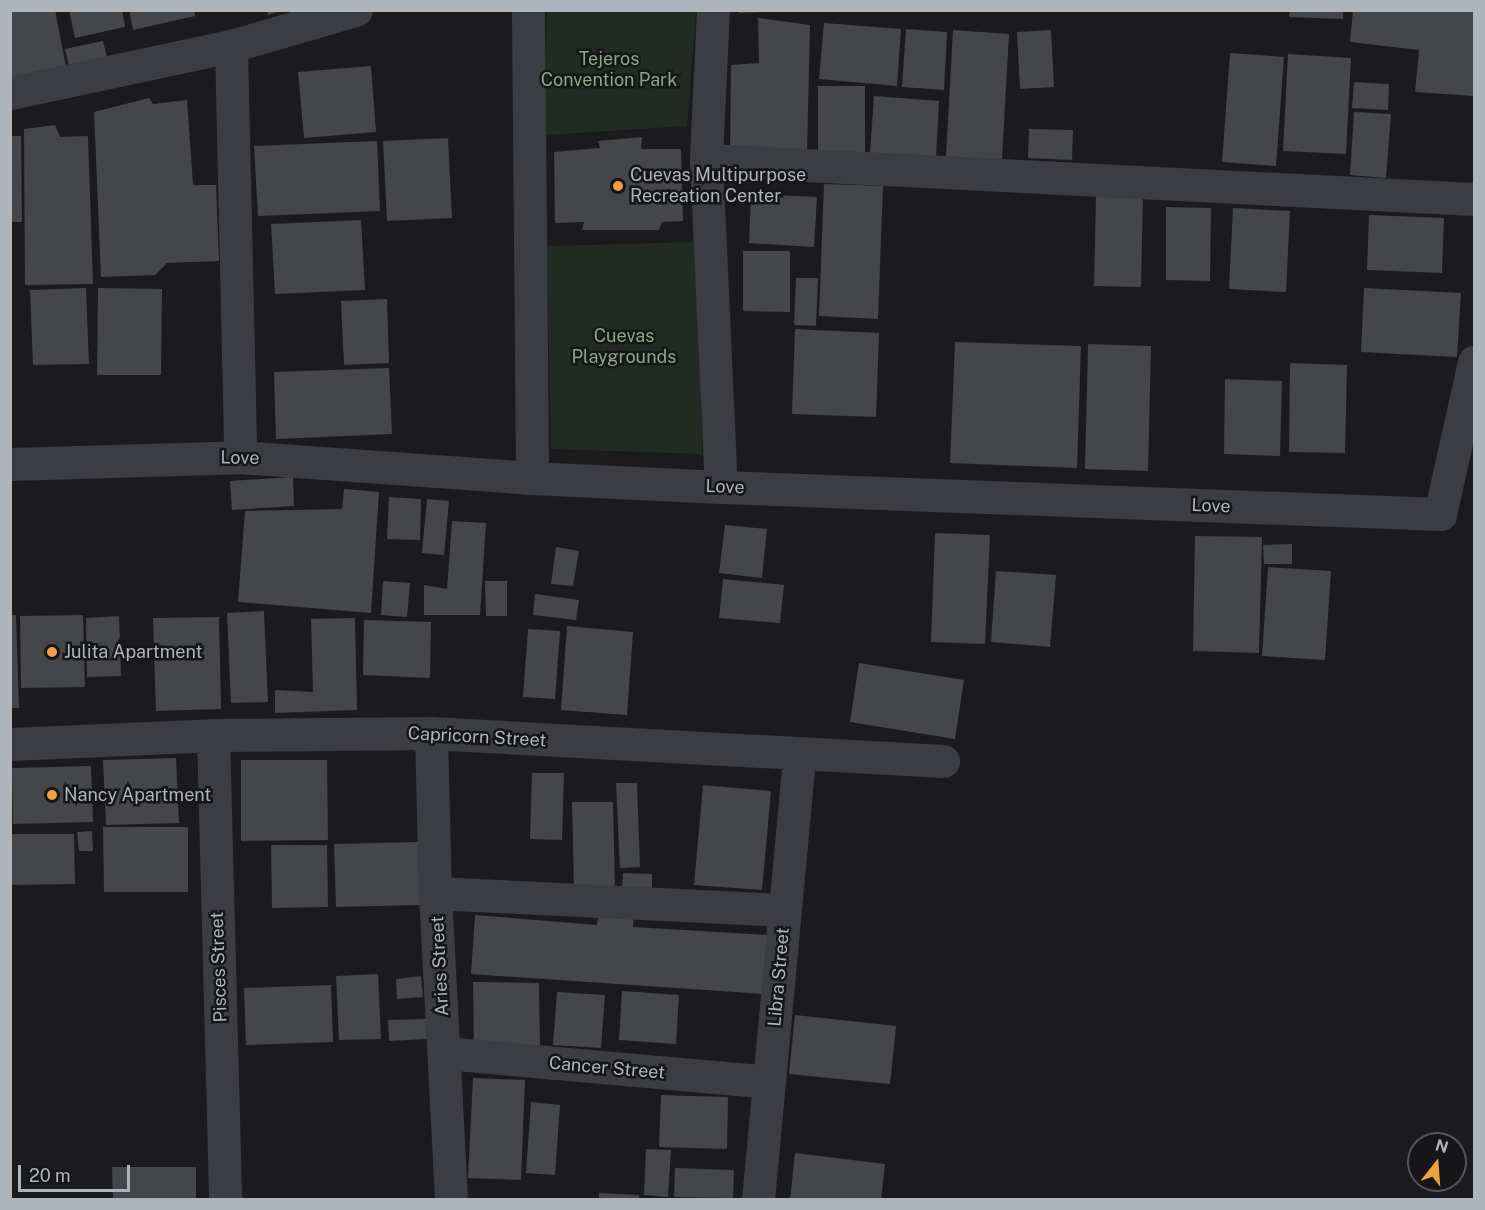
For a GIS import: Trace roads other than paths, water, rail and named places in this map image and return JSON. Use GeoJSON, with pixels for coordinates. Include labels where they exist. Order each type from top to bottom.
{"type":"FeatureCollection","features":[{"type":"Feature","properties":{"kind":"street"},"geometry":{"type":"LineString","coordinates":[[10,93],[231,46],[356,10]]}},
{"type":"Feature","properties":{"kind":"street"},"geometry":{"type":"LineString","coordinates":[[528,10],[532,478]]}},
{"type":"Feature","properties":{"kind":"street"},"geometry":{"type":"LineString","coordinates":[[713,10],[706,160],[721,488]]}},
{"type":"Feature","properties":{"kind":"street"},"geometry":{"type":"LineString","coordinates":[[231,46],[240,457]]}},
{"type":"Feature","properties":{"kind":"street"},"geometry":{"type":"LineString","coordinates":[[706,160],[1474,199]]}},
{"type":"Feature","properties":{"kind":"street","name":"Love"},"geometry":{"type":"LineString","coordinates":[[10,464],[240,457],[532,478],[721,488],[1440,514],[1474,362]]}},
{"type":"Feature","properties":{"kind":"street","name":"Capricorn Street"},"geometry":{"type":"LineString","coordinates":[[10,744],[213,735],[431,733],[799,755],[943,761]]}},
{"type":"Feature","properties":{"kind":"street","name":"Aries Street"},"geometry":{"type":"LineString","coordinates":[[431,733],[435,893],[451,1200]]}},
{"type":"Feature","properties":{"kind":"street","name":"Pisces Street"},"geometry":{"type":"LineString","coordinates":[[213,735],[225,1200]]}},
{"type":"Feature","properties":{"kind":"street","name":"Libra Street"},"geometry":{"type":"LineString","coordinates":[[758,1200],[799,755]]}},
{"type":"Feature","properties":{"kind":"street"},"geometry":{"type":"LineString","coordinates":[[435,893],[785,910]]}},
{"type":"Feature","properties":{"kind":"street","name":"Cancer Street"},"geometry":{"type":"LineString","coordinates":[[444,1053],[769,1082]]}},
{"type":"Feature","properties":{"kind":"place","name":"Cuevas Multipurpose Recreation Center"},"geometry":{"type":"Point","coordinates":[618,186]}},
{"type":"Feature","properties":{"kind":"place","name":"Julita Apartment"},"geometry":{"type":"Point","coordinates":[52,652]}},
{"type":"Feature","properties":{"kind":"place","name":"Nancy Apartment"},"geometry":{"type":"Point","coordinates":[52,795]}},
{"type":"Feature","properties":{"kind":"park label","name":"Tejeros Convention Park"},"geometry":{"type":"Point","coordinates":[609,70]}},
{"type":"Feature","properties":{"kind":"park label","name":"Cuevas Playgrounds"},"geometry":{"type":"Point","coordinates":[624,347]}}]}
